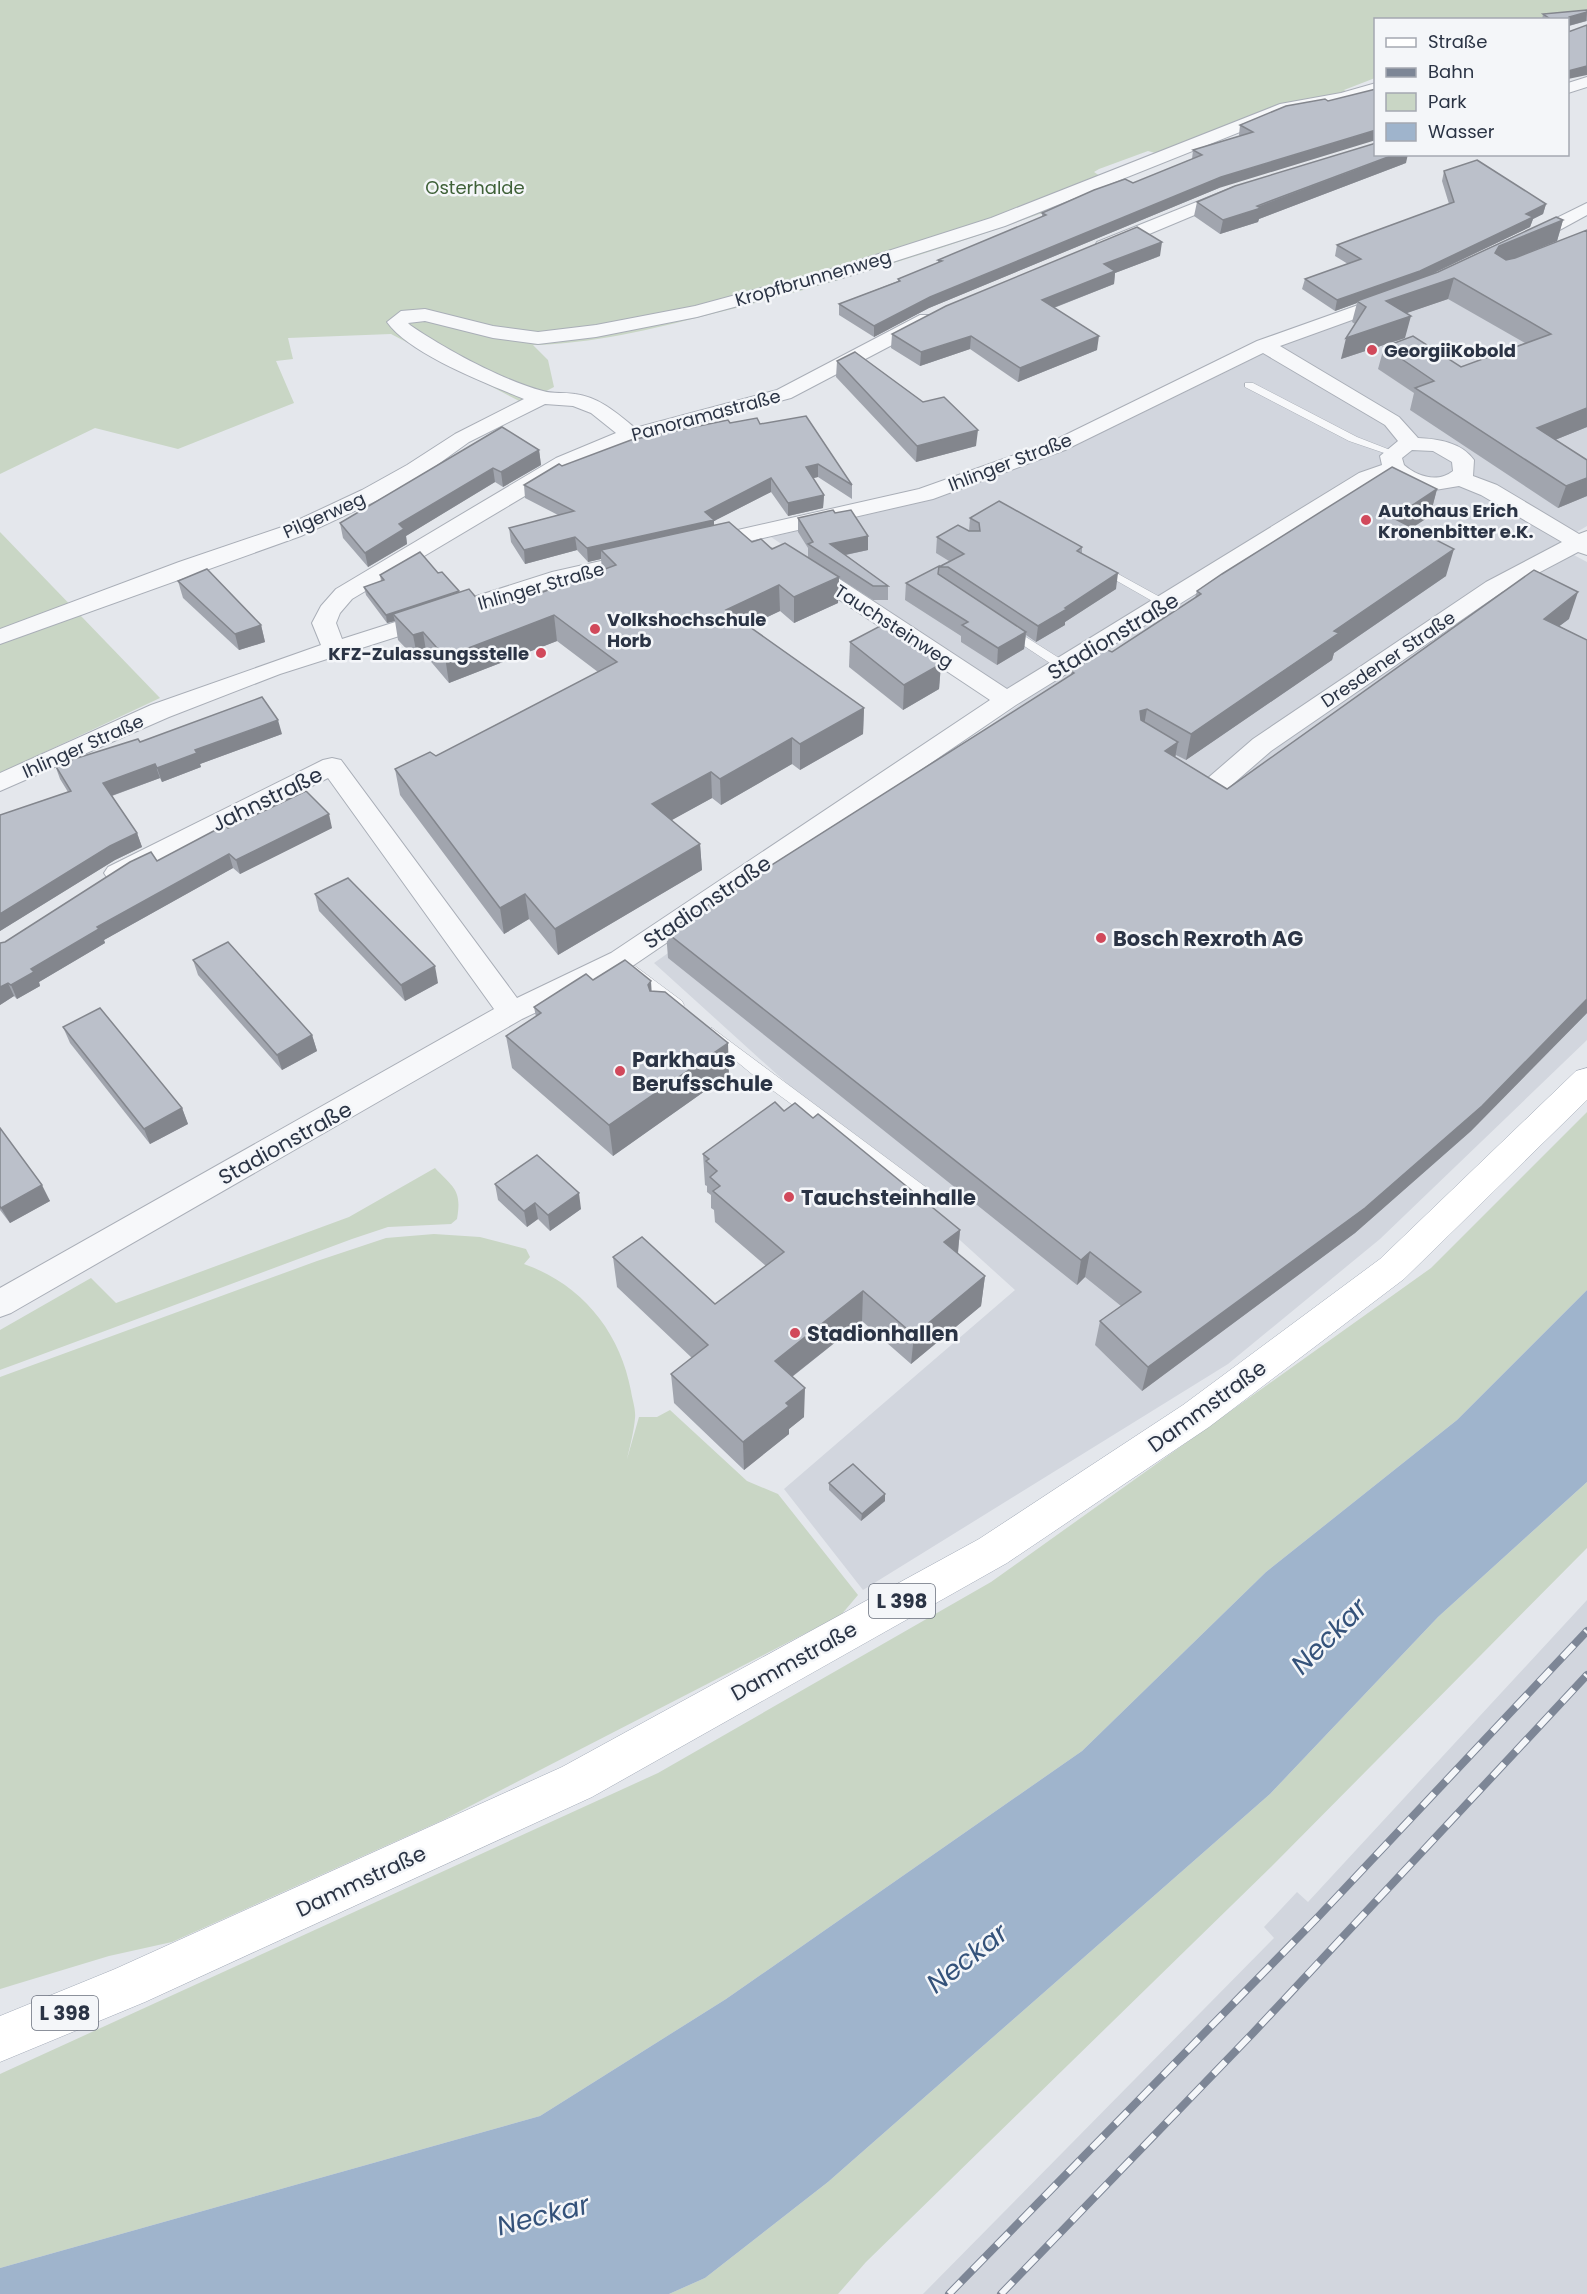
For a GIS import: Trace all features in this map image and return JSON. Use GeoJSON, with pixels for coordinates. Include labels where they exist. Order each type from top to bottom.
{"type":"FeatureCollection","features":[{"type":"Feature","properties":{"kind":"main road","name":"Dammstraße"},"geometry":{"type":"LineString","coordinates":[[0,2039],[129,1986],[577,1782],[993,1551],[1196,1416],[1392,1269],[1587,1080]]}},
{"type":"Feature","properties":{"kind":"street"},"geometry":{"type":"LineString","coordinates":[[1569,88],[1587,82]]}},
{"type":"Feature","properties":{"kind":"street","name":"Kropfbrunnenweg"},"geometry":{"type":"LineString","coordinates":[[542,398],[522,392],[422,343],[401,330],[397,322],[408,315],[426,315],[493,332],[538,338],[596,331],[697,311],[842,272],[998,222],[1286,108],[1344,98],[1374,89]]}},
{"type":"Feature","properties":{"kind":"street"},"geometry":{"type":"LineString","coordinates":[[1092,251],[1247,188]]}},
{"type":"Feature","properties":{"kind":"street"},"geometry":{"type":"LineString","coordinates":[[1508,250],[1587,208]]}},
{"type":"Feature","properties":{"kind":"street","name":"Ihlinger Straße"},"geometry":{"type":"LineString","coordinates":[[0,783],[77,747],[210,691],[560,577],[925,494],[1058,446],[1264,345],[1414,291]]}},
{"type":"Feature","properties":{"kind":"street","name":"Panoramastraße"},"geometry":{"type":"LineString","coordinates":[[335,651],[324,623],[329,611],[344,594],[564,463],[631,435],[784,394],[948,309]]}},
{"type":"Feature","properties":{"kind":"street"},"geometry":{"type":"LineString","coordinates":[[1264,345],[1392,421],[1400,455],[1409,479],[1442,484],[1459,478],[1489,490],[1584,543]]}},
{"type":"Feature","properties":{"kind":"street","name":"Pilgerweg"},"geometry":{"type":"LineString","coordinates":[[0,637],[187,567],[293,531],[370,495],[415,470],[472,432],[542,398],[576,400],[598,409],[631,435]]}},
{"type":"Feature","properties":{"kind":"street"},"geometry":{"type":"LineString","coordinates":[[1400,455],[1436,445],[1456,454],[1465,467],[1459,478]]}},
{"type":"Feature","properties":{"kind":"street","name":"Stadionstraße"},"geometry":{"type":"LineString","coordinates":[[0,1304],[512,1012],[621,960],[1007,700],[1165,604],[1400,455]]}},
{"type":"Feature","properties":{"kind":"street","name":"Tauchsteinweg"},"geometry":{"type":"LineString","coordinates":[[751,534],[1007,700]]}},
{"type":"Feature","properties":{"kind":"street","name":"Dresdener Straße"},"geometry":{"type":"LineString","coordinates":[[1210,785],[1262,745],[1494,587],[1584,543]]}},
{"type":"Feature","properties":{"kind":"street","name":"Jahnstraße"},"geometry":{"type":"LineString","coordinates":[[99,885],[125,868],[332,766],[512,1012]]}},
{"type":"Feature","properties":{"kind":"lane"},"geometry":{"type":"LineString","coordinates":[[1249,385],[1353,439],[1400,455]]}},
{"type":"Feature","properties":{"kind":"lane"},"geometry":{"type":"LineString","coordinates":[[1086,559],[1165,604]]}},
{"type":"Feature","properties":{"kind":"lane"},"geometry":{"type":"LineString","coordinates":[[998,623],[1064,666]]}},
{"type":"Feature","properties":{"kind":"lane"},"geometry":{"type":"LineString","coordinates":[[621,960],[691,1016],[670,1017]]}},
{"type":"Feature","properties":{"kind":"lane"},"geometry":{"type":"LineString","coordinates":[[700,1023],[769,1080],[922,1192]]}},
{"type":"Feature","properties":{"kind":"shaded area"},"geometry":{"type":"Polygon","coordinates":[[[1587,253],[1587,526],[1555,545],[1587,562],[1587,1040],[1380,1239],[1228,1364],[863,1590],[784,1489],[1015,1290],[654,963],[1020,704],[771,537],[931,500],[1066,450],[1282,345],[1435,290],[1587,253]]]}},
{"type":"Feature","properties":{"kind":"shaded area"},"geometry":{"type":"Polygon","coordinates":[[[1587,1600],[1587,2294],[923,2294],[1274,1938],[1264,1927],[1297,1892],[1308,1902],[1587,1600]]]}},
{"type":"Feature","properties":{"kind":"green space","name":"Osterhalde"},"geometry":{"type":"Polygon","coordinates":[[[0,0],[1587,0],[1587,17],[1569,20],[1569,18],[1374,18],[1374,78],[1344,90],[1352,95],[1159,154],[1148,151],[1099,169],[1094,172],[1100,176],[1032,203],[1045,212],[878,268],[794,293],[643,330],[577,342],[533,345],[548,360],[554,387],[523,403],[391,334],[288,338],[293,359],[276,361],[294,403],[178,449],[95,428],[0,474],[0,0]]]}},
{"type":"Feature","properties":{"kind":"green space"},"geometry":{"type":"Polygon","coordinates":[[[0,532],[160,698],[0,773],[0,532]]]}},
{"type":"Feature","properties":{"kind":"green space"},"geometry":{"type":"Polygon","coordinates":[[[1587,1112],[1587,1290],[1457,1420],[1266,1572],[1082,1751],[726,1999],[540,2116],[0,2268],[0,2074],[658,1773],[991,1582],[1431,1268],[1587,1112]]]}},
{"type":"Feature","properties":{"kind":"green space"},"geometry":{"type":"Polygon","coordinates":[[[435,1168],[452,1185],[457,1195],[457,1219],[451,1224],[388,1227],[0,1370],[0,1330],[91,1278],[116,1303],[349,1217],[435,1168]]]}},
{"type":"Feature","properties":{"kind":"green space"},"geometry":{"type":"Polygon","coordinates":[[[434,1234],[480,1237],[526,1249],[530,1257],[524,1264],[545,1273],[580,1297],[595,1312],[618,1349],[626,1369],[635,1411],[634,1428],[627,1459],[639,1417],[657,1417],[670,1410],[747,1481],[778,1494],[858,1595],[841,1615],[443,1820],[172,1942],[109,1956],[0,1989],[0,1377],[386,1238],[434,1234]]]}},
{"type":"Feature","properties":{"kind":"green space"},"geometry":{"type":"Polygon","coordinates":[[[1587,1482],[1587,1548],[1272,1866],[866,2262],[838,2294],[669,2294],[705,2278],[828,2182],[1270,1794],[1438,1617],[1587,1482]]]}},
{"type":"Feature","properties":{"kind":"water","name":"Neckar"},"geometry":{"type":"Polygon","coordinates":[[[1587,1290],[1587,1482],[1438,1617],[1270,1794],[828,2182],[705,2278],[669,2294],[0,2294],[0,2268],[540,2116],[726,1999],[1082,1751],[1266,1572],[1457,1420],[1587,1290]]]}},
{"type":"Feature","properties":{"kind":"building"},"geometry":{"type":"Polygon","coordinates":[[[1587,10],[1587,12],[1569,18],[1549,18],[1543,14],[1587,10]]]}},
{"type":"Feature","properties":{"kind":"building"},"geometry":{"type":"Polygon","coordinates":[[[1587,25],[1587,66],[1569,71],[1569,32],[1587,25]]]}},
{"type":"Feature","properties":{"kind":"building"},"geometry":{"type":"Polygon","coordinates":[[[1374,90],[1374,131],[1221,177],[930,297],[874,326],[839,304],[900,281],[898,279],[942,261],[938,260],[1046,215],[1042,213],[1094,190],[1125,179],[1133,183],[1202,155],[1193,150],[1253,132],[1240,125],[1286,106],[1325,99],[1328,101],[1374,90]]]}},
{"type":"Feature","properties":{"kind":"building"},"geometry":{"type":"Polygon","coordinates":[[[1374,144],[1374,156],[1391,156],[1257,206],[1261,208],[1223,220],[1197,202],[1235,186],[1374,144]]]}},
{"type":"Feature","properties":{"kind":"building"},"geometry":{"type":"Polygon","coordinates":[[[1477,160],[1546,204],[1526,214],[1533,217],[1420,271],[1337,300],[1305,279],[1361,259],[1337,245],[1454,202],[1444,171],[1477,160]]]}},
{"type":"Feature","properties":{"kind":"building"},"geometry":{"type":"Polygon","coordinates":[[[1556,217],[1563,220],[1499,246],[1495,253],[1506,260],[1515,258],[1587,230],[1587,408],[1537,428],[1587,460],[1587,478],[1566,486],[1415,388],[1434,381],[1384,347],[1413,336],[1461,367],[1551,334],[1454,278],[1386,301],[1411,316],[1346,338],[1366,307],[1357,301],[1438,272],[1556,217]]]}},
{"type":"Feature","properties":{"kind":"building"},"geometry":{"type":"Polygon","coordinates":[[[1137,227],[1162,242],[1104,264],[1115,271],[1042,300],[1099,336],[1020,368],[971,336],[921,352],[892,334],[946,306],[1137,227]]]}},
{"type":"Feature","properties":{"kind":"building"},"geometry":{"type":"Polygon","coordinates":[[[855,352],[923,402],[944,397],[978,430],[917,446],[837,361],[855,352]]]}},
{"type":"Feature","properties":{"kind":"building"},"geometry":{"type":"Polygon","coordinates":[[[806,416],[852,485],[818,464],[806,467],[824,495],[788,503],[771,478],[705,512],[714,520],[587,548],[575,537],[524,550],[509,528],[574,511],[524,485],[559,464],[562,466],[631,440],[728,420],[730,423],[757,418],[760,424],[806,416]]]}},
{"type":"Feature","properties":{"kind":"building"},"geometry":{"type":"Polygon","coordinates":[[[502,427],[539,450],[501,472],[493,468],[399,524],[404,529],[365,553],[340,523],[502,427]]]}},
{"type":"Feature","properties":{"kind":"building","name":"Bosch Rexroth AG"},"geometry":{"type":"Polygon","coordinates":[[[1392,467],[1437,489],[1393,518],[1454,549],[1334,631],[1339,633],[1191,734],[1147,709],[1140,711],[1141,720],[1178,742],[1165,751],[1227,789],[1534,570],[1578,592],[1544,619],[1587,640],[1587,999],[1482,1106],[1365,1208],[1148,1367],[1100,1321],[1141,1292],[1090,1252],[1081,1260],[666,932],[1074,673],[1071,671],[1105,649],[1112,652],[1201,594],[1197,591],[1222,574],[1392,467]]]}},
{"type":"Feature","properties":{"kind":"building"},"geometry":{"type":"Polygon","coordinates":[[[999,501],[1082,547],[1077,551],[1118,573],[1065,608],[1067,609],[1038,626],[948,567],[939,567],[964,554],[937,537],[958,525],[969,531],[980,531],[979,523],[970,518],[999,501]]]}},
{"type":"Feature","properties":{"kind":"building"},"geometry":{"type":"Polygon","coordinates":[[[833,510],[835,513],[851,510],[868,536],[830,544],[888,586],[873,586],[808,544],[813,542],[798,518],[833,510]]]}},
{"type":"Feature","properties":{"kind":"building"},"geometry":{"type":"Polygon","coordinates":[[[729,522],[752,542],[761,539],[772,549],[785,543],[839,577],[794,597],[779,585],[726,610],[864,708],[800,744],[792,738],[720,779],[711,772],[652,804],[700,844],[555,929],[525,894],[500,908],[395,769],[430,752],[436,756],[617,662],[554,615],[445,657],[423,632],[413,635],[393,614],[469,589],[484,607],[509,598],[513,603],[616,565],[601,550],[729,522]]]}},
{"type":"Feature","properties":{"kind":"building"},"geometry":{"type":"Polygon","coordinates":[[[420,552],[438,573],[442,572],[459,591],[386,615],[364,587],[384,580],[380,575],[420,552]]]}},
{"type":"Feature","properties":{"kind":"building"},"geometry":{"type":"Polygon","coordinates":[[[939,566],[938,574],[1026,632],[998,648],[962,625],[968,622],[906,583],[939,566]]]}},
{"type":"Feature","properties":{"kind":"building"},"geometry":{"type":"Polygon","coordinates":[[[207,569],[261,625],[235,634],[178,581],[207,569]]]}},
{"type":"Feature","properties":{"kind":"building"},"geometry":{"type":"Polygon","coordinates":[[[882,625],[941,664],[904,685],[850,642],[882,625]]]}},
{"type":"Feature","properties":{"kind":"building"},"geometry":{"type":"Polygon","coordinates":[[[262,697],[278,720],[195,750],[197,753],[157,768],[155,764],[103,783],[137,833],[110,846],[0,914],[0,815],[71,791],[55,765],[138,739],[140,742],[262,697]]]}},
{"type":"Feature","properties":{"kind":"building"},"geometry":{"type":"Polygon","coordinates":[[[306,791],[329,814],[236,860],[229,854],[97,927],[99,929],[31,969],[34,972],[11,985],[8,983],[0,987],[0,943],[130,862],[151,852],[157,861],[225,825],[228,828],[306,791]]]}},
{"type":"Feature","properties":{"kind":"building"},"geometry":{"type":"Polygon","coordinates":[[[348,878],[435,966],[401,985],[315,894],[348,878]]]}},
{"type":"Feature","properties":{"kind":"building"},"geometry":{"type":"Polygon","coordinates":[[[228,942],[312,1035],[277,1055],[193,960],[228,942]]]}},
{"type":"Feature","properties":{"kind":"building","name":"Parkhaus Berufsschule"},"geometry":{"type":"Polygon","coordinates":[[[625,960],[651,981],[648,985],[650,991],[665,992],[728,1043],[609,1125],[506,1036],[541,1013],[534,1007],[586,974],[593,980],[625,960]]]}},
{"type":"Feature","properties":{"kind":"building"},"geometry":{"type":"Polygon","coordinates":[[[100,1008],[182,1108],[144,1129],[63,1027],[100,1008]]]}},
{"type":"Feature","properties":{"kind":"building"},"geometry":{"type":"Polygon","coordinates":[[[775,1102],[784,1111],[795,1103],[813,1118],[818,1114],[960,1230],[944,1242],[985,1276],[914,1335],[863,1291],[775,1361],[805,1388],[786,1403],[789,1406],[743,1442],[671,1374],[708,1345],[613,1257],[642,1237],[715,1304],[784,1252],[713,1191],[720,1186],[710,1177],[717,1171],[706,1161],[709,1159],[703,1154],[775,1102]]]}},
{"type":"Feature","properties":{"kind":"building"},"geometry":{"type":"Polygon","coordinates":[[[0,1128],[42,1185],[1,1208],[0,1206],[0,1128]]]}},
{"type":"Feature","properties":{"kind":"building"},"geometry":{"type":"Polygon","coordinates":[[[537,1155],[579,1193],[548,1215],[535,1203],[524,1211],[495,1184],[537,1155]]]}},
{"type":"Feature","properties":{"kind":"building"},"geometry":{"type":"Polygon","coordinates":[[[853,1464],[885,1494],[862,1514],[829,1483],[853,1464]]]}},
{"type":"Feature","properties":{"kind":"railway"},"geometry":{"type":"LineString","coordinates":[[949,2294],[1318,1917],[1587,1631]]}},
{"type":"Feature","properties":{"kind":"railway"},"geometry":{"type":"LineString","coordinates":[[1001,2294],[1253,2033],[1587,1675]]}},
{"type":"Feature","properties":{"kind":"place","name":"GeorgiiKobold"},"geometry":{"type":"Point","coordinates":[1372,350]}},
{"type":"Feature","properties":{"kind":"place","name":"Autohaus Erich Kronenbitter e.K."},"geometry":{"type":"Point","coordinates":[1366,520]}},
{"type":"Feature","properties":{"kind":"place","name":"Volkshochschule Horb"},"geometry":{"type":"Point","coordinates":[595,629]}},
{"type":"Feature","properties":{"kind":"place","name":"KFZ-Zulassungsstelle"},"geometry":{"type":"Point","coordinates":[541,653]}},
{"type":"Feature","properties":{"kind":"place","name":"Bosch Rexroth AG"},"geometry":{"type":"Point","coordinates":[1101,938]}},
{"type":"Feature","properties":{"kind":"place","name":"Parkhaus Berufsschule"},"geometry":{"type":"Point","coordinates":[620,1071]}},
{"type":"Feature","properties":{"kind":"place","name":"Tauchsteinhalle"},"geometry":{"type":"Point","coordinates":[789,1197]}},
{"type":"Feature","properties":{"kind":"place","name":"Stadionhallen"},"geometry":{"type":"Point","coordinates":[795,1333]}}]}
